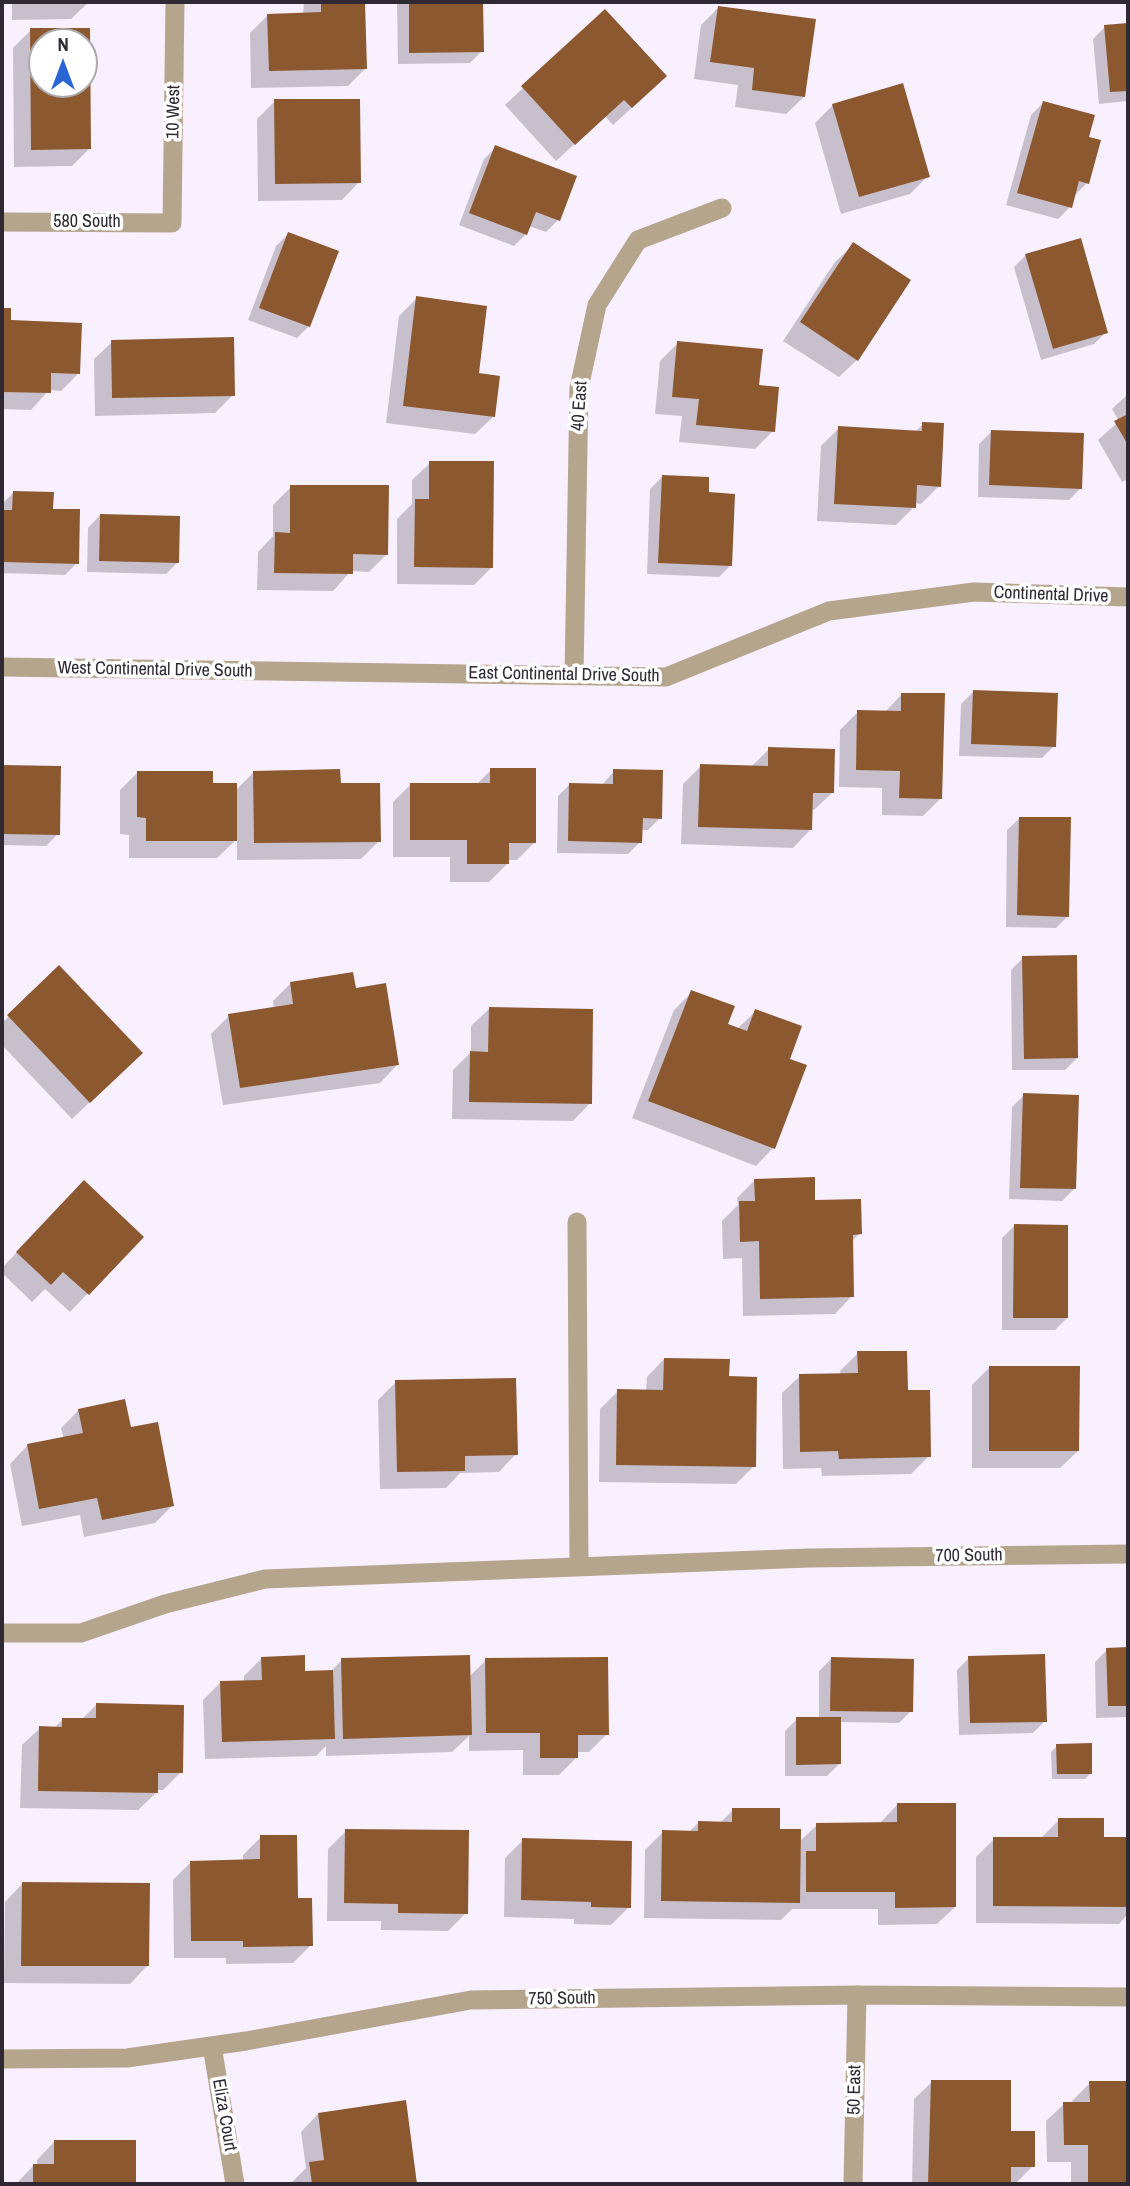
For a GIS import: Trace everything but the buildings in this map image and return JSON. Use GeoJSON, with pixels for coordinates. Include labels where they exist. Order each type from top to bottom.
{"type":"FeatureCollection","features":[{"type":"Feature","properties":{"kind":"street","name":"10 West"},"geometry":{"type":"LineString","coordinates":[[172,223],[175,2]]}},
{"type":"Feature","properties":{"kind":"street","name":"40 East"},"geometry":{"type":"LineString","coordinates":[[574,676],[579,388],[597,305],[638,240],[722,208]]}},
{"type":"Feature","properties":{"kind":"street","name":"580 South"},"geometry":{"type":"LineString","coordinates":[[2,222],[172,223]]}},
{"type":"Feature","properties":{"kind":"street","name":"East Continental Drive South"},"geometry":{"type":"LineString","coordinates":[[308,672],[666,677],[829,611],[974,592]]}},
{"type":"Feature","properties":{"kind":"street","name":"Continental Drive"},"geometry":{"type":"LineString","coordinates":[[974,592],[1128,597]]}},
{"type":"Feature","properties":{"kind":"street","name":"West Continental Drive South"},"geometry":{"type":"LineString","coordinates":[[2,667],[308,672]]}},
{"type":"Feature","properties":{"kind":"street"},"geometry":{"type":"LineString","coordinates":[[577,1222],[579,1567]]}},
{"type":"Feature","properties":{"kind":"street","name":"700 South"},"geometry":{"type":"LineString","coordinates":[[2,1633],[81,1633],[165,1604],[265,1579],[809,1558],[1128,1554]]}},
{"type":"Feature","properties":{"kind":"street","name":"750 South"},"geometry":{"type":"LineString","coordinates":[[2,2059],[127,2058],[212,2046],[471,2000],[857,1995],[1128,1997]]}},
{"type":"Feature","properties":{"kind":"street","name":"50 East"},"geometry":{"type":"LineString","coordinates":[[853,2184],[857,1995]]}},
{"type":"Feature","properties":{"kind":"street","name":"Eliza Court"},"geometry":{"type":"LineString","coordinates":[[212,2046],[235,2184]]}}]}
